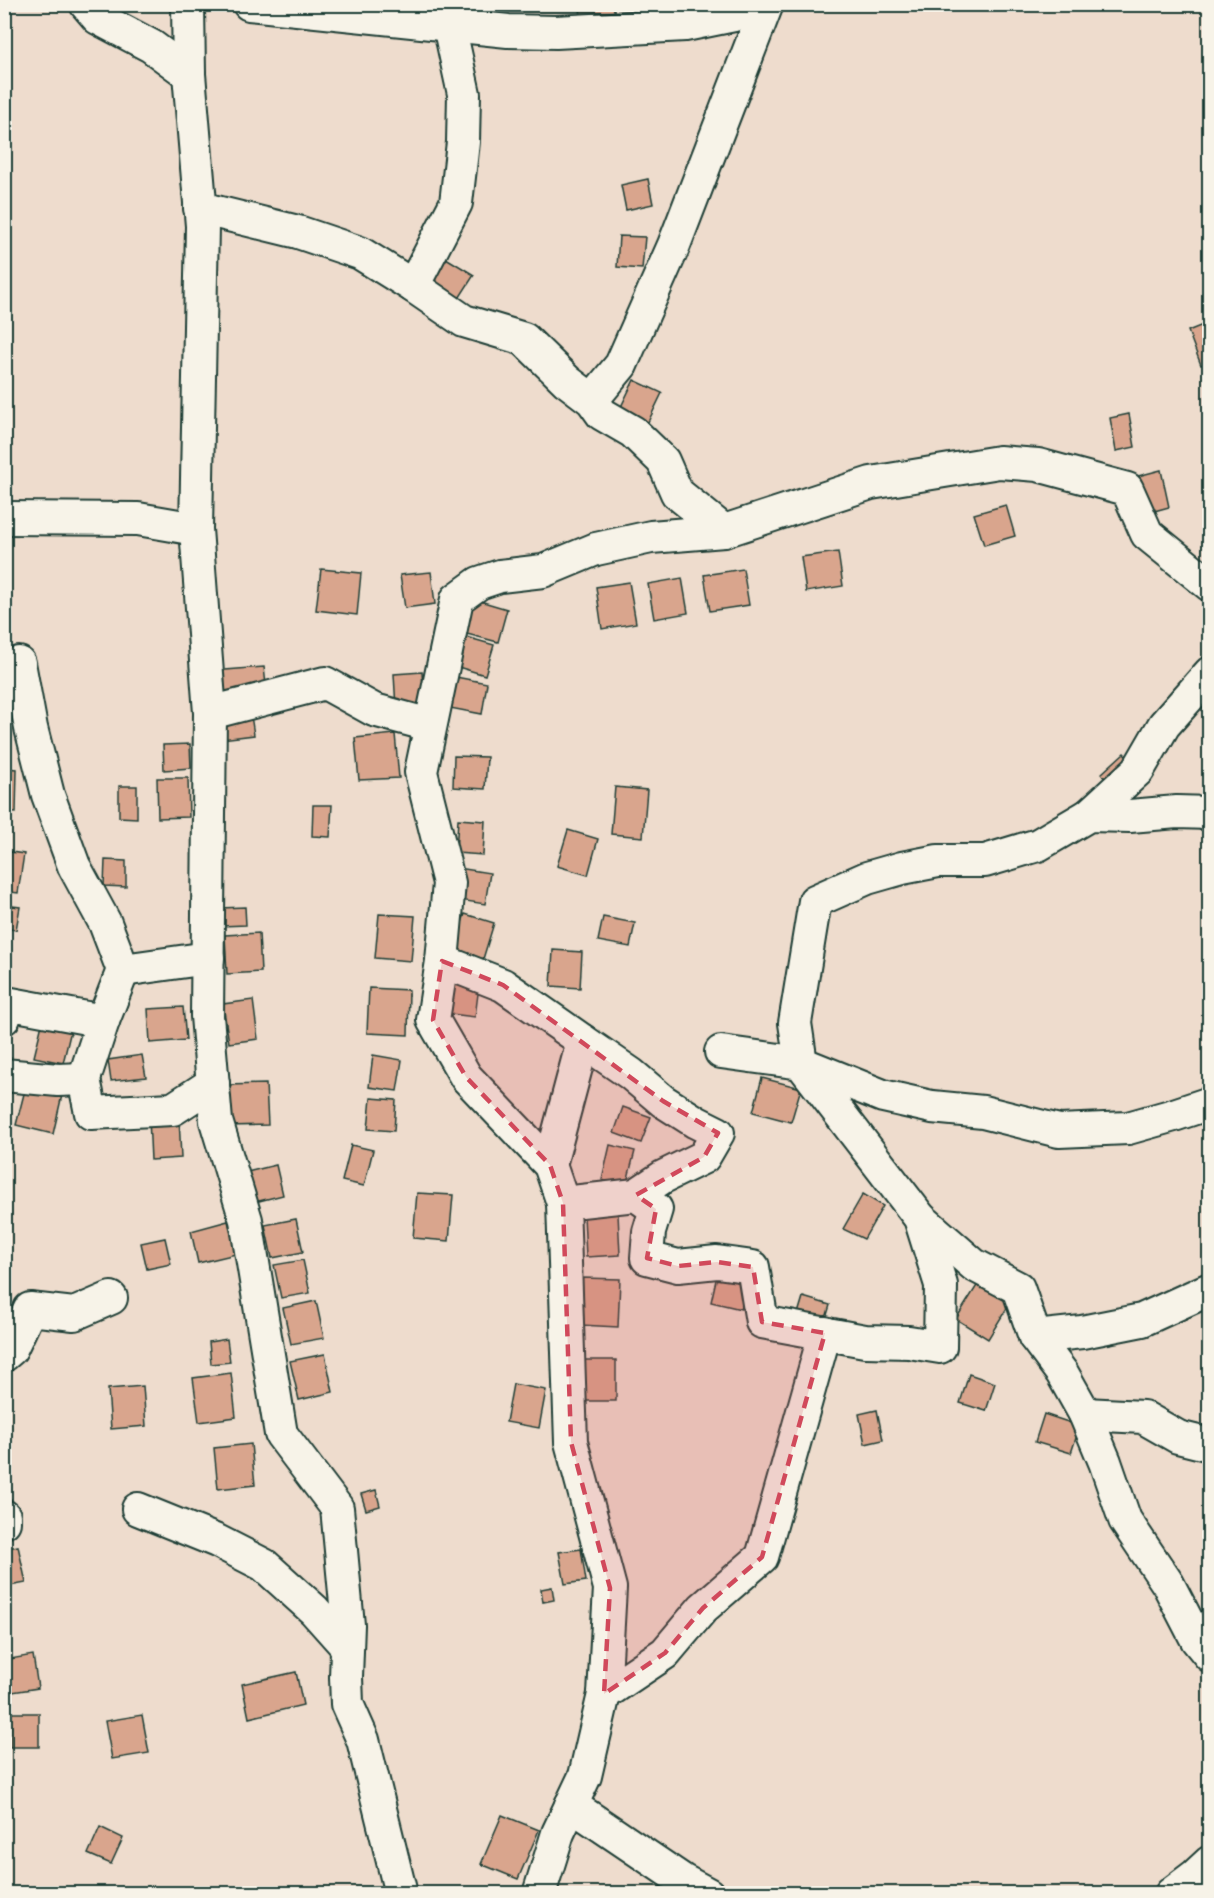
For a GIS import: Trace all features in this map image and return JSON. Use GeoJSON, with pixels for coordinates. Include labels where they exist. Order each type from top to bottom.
{"type":"FeatureCollection","features":[{"type":"Feature","properties":{"kind":"street"},"geometry":{"type":"LineString","coordinates":[[86,4],[98,18],[151,46],[189,74]]}},
{"type":"Feature","properties":{"kind":"street"},"geometry":{"type":"LineString","coordinates":[[188,4],[189,74],[202,238],[196,529],[210,713],[207,1016],[216,1121],[246,1220],[281,1434],[337,1508],[348,1625],[345,1677],[347,1704],[363,1740],[400,1893]]}},
{"type":"Feature","properties":{"kind":"street"},"geometry":{"type":"LineString","coordinates":[[249,4],[440,15],[508,31],[556,32],[685,25],[734,15],[753,4]]}},
{"type":"Feature","properties":{"kind":"street"},"geometry":{"type":"LineString","coordinates":[[592,400],[621,366],[674,245],[767,4]]}},
{"type":"Feature","properties":{"kind":"street"},"geometry":{"type":"LineString","coordinates":[[413,286],[456,202],[463,142],[464,94],[440,15]]}},
{"type":"Feature","properties":{"kind":"street"},"geometry":{"type":"LineString","coordinates":[[200,208],[298,232],[360,254],[413,286],[464,321],[524,339],[567,381],[592,400],[602,414],[633,432],[663,461],[677,493],[723,531]]}},
{"type":"Feature","properties":{"kind":"street"},"geometry":{"type":"LineString","coordinates":[[539,1893],[558,1833],[585,1776],[604,1694],[610,1588],[571,1442],[563,1203],[550,1165],[466,1077],[433,1020],[442,961],[448,883],[421,772],[457,599],[479,583],[500,576],[543,571],[596,549],[651,537],[723,531],[871,483],[999,462],[1038,465],[1127,489],[1147,534],[1209,585]]}},
{"type":"Feature","properties":{"kind":"street"},"geometry":{"type":"LineString","coordinates":[[4,518],[138,519],[196,529]]}},
{"type":"Feature","properties":{"kind":"street"},"geometry":{"type":"LineString","coordinates":[[19,663],[31,728],[48,795],[74,866],[105,923],[123,970],[84,1079],[91,1113],[173,1109],[213,1083]]}},
{"type":"Feature","properties":{"kind":"street"},"geometry":{"type":"LineString","coordinates":[[1209,673],[1164,725],[1138,770],[1089,815],[1038,845],[985,861],[938,861],[902,868],[867,878],[815,901],[795,1023],[801,1063],[920,1218],[974,1265],[1018,1288],[1035,1337],[1062,1373],[1085,1414],[1125,1520],[1168,1584],[1197,1640],[1209,1656]]}},
{"type":"Feature","properties":{"kind":"street"},"geometry":{"type":"LineString","coordinates":[[210,713],[326,683],[374,710],[430,725]]}},
{"type":"Feature","properties":{"kind":"street"},"geometry":{"type":"LineString","coordinates":[[1089,815],[1209,813]]}},
{"type":"Feature","properties":{"kind":"street"},"geometry":{"type":"LineString","coordinates":[[123,970],[208,958]]}},
{"type":"Feature","properties":{"kind":"street"},"geometry":{"type":"LineString","coordinates":[[442,961],[503,985],[631,1074],[663,1101],[718,1133],[704,1157],[663,1177],[636,1195],[563,1203]]}},
{"type":"Feature","properties":{"kind":"street"},"geometry":{"type":"LineString","coordinates":[[4,1018],[6,1003],[103,1021]]}},
{"type":"Feature","properties":{"kind":"street"},"geometry":{"type":"LineString","coordinates":[[550,1165],[583,1041]]}},
{"type":"Feature","properties":{"kind":"street"},"geometry":{"type":"LineString","coordinates":[[721,1052],[801,1063],[883,1095],[932,1107],[983,1112],[1059,1131],[1128,1128],[1209,1103]]}},
{"type":"Feature","properties":{"kind":"street"},"geometry":{"type":"LineString","coordinates":[[4,1075],[58,1080],[84,1079]]}},
{"type":"Feature","properties":{"kind":"street"},"geometry":{"type":"LineString","coordinates":[[636,1195],[656,1209],[649,1232],[647,1258],[678,1266],[717,1262],[753,1267],[762,1322],[865,1341],[909,1342],[940,1347],[941,1285],[920,1218]]}},
{"type":"Feature","properties":{"kind":"street"},"geometry":{"type":"LineString","coordinates":[[1035,1337],[1082,1332],[1142,1320],[1209,1289]]}},
{"type":"Feature","properties":{"kind":"street"},"geometry":{"type":"LineString","coordinates":[[4,1355],[11,1349],[30,1309],[74,1314],[111,1298]]}},
{"type":"Feature","properties":{"kind":"street"},"geometry":{"type":"LineString","coordinates":[[604,1694],[665,1653],[702,1608],[762,1557],[825,1333]]}},
{"type":"Feature","properties":{"kind":"street"},"geometry":{"type":"LineString","coordinates":[[1085,1414],[1143,1417],[1178,1437],[1209,1445]]}},
{"type":"Feature","properties":{"kind":"street"},"geometry":{"type":"LineString","coordinates":[[138,1509],[217,1541],[264,1565],[314,1610],[347,1647]]}},
{"type":"Feature","properties":{"kind":"street"},"geometry":{"type":"LineString","coordinates":[[4,1516],[4,1522]]}},
{"type":"Feature","properties":{"kind":"street"},"geometry":{"type":"LineString","coordinates":[[571,1805],[682,1880],[708,1893]]}},
{"type":"Feature","properties":{"kind":"street"},"geometry":{"type":"LineString","coordinates":[[1171,1893],[1196,1875],[1209,1862]]}},
{"type":"Feature","properties":{"kind":"highlighted area"},"geometry":{"type":"Polygon","coordinates":[[[442,961],[503,985],[663,1101],[718,1133],[704,1157],[636,1195],[656,1209],[647,1258],[678,1266],[717,1262],[753,1267],[762,1322],[825,1333],[762,1557],[703,1608],[665,1653],[604,1694],[610,1588],[571,1442],[563,1203],[550,1165],[466,1077],[433,1020],[442,961]]]}},
{"type":"Feature","properties":{"kind":"building"},"geometry":{"type":"Polygon","coordinates":[[[479,4],[509,4],[509,6],[479,4]]]}},
{"type":"Feature","properties":{"kind":"building"},"geometry":{"type":"Polygon","coordinates":[[[579,4],[613,4],[616,21],[583,26],[579,4]]]}},
{"type":"Feature","properties":{"kind":"building"},"geometry":{"type":"Polygon","coordinates":[[[648,179],[653,204],[626,210],[621,185],[648,179]]]}},
{"type":"Feature","properties":{"kind":"building"},"geometry":{"type":"Polygon","coordinates":[[[619,236],[645,237],[642,269],[617,267],[619,236]]]}},
{"type":"Feature","properties":{"kind":"building"},"geometry":{"type":"Polygon","coordinates":[[[446,258],[474,275],[456,303],[428,286],[446,258]]]}},
{"type":"Feature","properties":{"kind":"building"},"geometry":{"type":"Polygon","coordinates":[[[1210,322],[1210,362],[1201,365],[1188,331],[1210,322]]]}},
{"type":"Feature","properties":{"kind":"building"},"geometry":{"type":"Polygon","coordinates":[[[634,380],[662,393],[647,424],[619,411],[634,380]]]}},
{"type":"Feature","properties":{"kind":"building"},"geometry":{"type":"Polygon","coordinates":[[[1129,414],[1135,447],[1116,451],[1110,418],[1129,414]]]}},
{"type":"Feature","properties":{"kind":"building"},"geometry":{"type":"Polygon","coordinates":[[[1161,470],[1169,507],[1147,513],[1138,476],[1161,470]]]}},
{"type":"Feature","properties":{"kind":"building"},"geometry":{"type":"Polygon","coordinates":[[[1006,505],[1015,536],[984,545],[974,514],[1006,505]]]}},
{"type":"Feature","properties":{"kind":"building"},"geometry":{"type":"Polygon","coordinates":[[[838,552],[843,586],[806,592],[801,557],[838,552]]]}},
{"type":"Feature","properties":{"kind":"building"},"geometry":{"type":"Polygon","coordinates":[[[321,569],[361,573],[357,615],[316,610],[321,569]]]}},
{"type":"Feature","properties":{"kind":"building"},"geometry":{"type":"Polygon","coordinates":[[[743,569],[749,605],[710,611],[704,575],[743,569]]]}},
{"type":"Feature","properties":{"kind":"building"},"geometry":{"type":"Polygon","coordinates":[[[431,572],[435,604],[405,608],[400,575],[431,572]]]}},
{"type":"Feature","properties":{"kind":"building"},"geometry":{"type":"Polygon","coordinates":[[[682,578],[688,613],[654,619],[648,584],[682,578]]]}},
{"type":"Feature","properties":{"kind":"building"},"geometry":{"type":"Polygon","coordinates":[[[629,582],[636,623],[602,629],[596,587],[629,582]]]}},
{"type":"Feature","properties":{"kind":"building"},"geometry":{"type":"Polygon","coordinates":[[[473,599],[507,609],[498,642],[463,633],[473,599]]]}},
{"type":"Feature","properties":{"kind":"building"},"geometry":{"type":"Polygon","coordinates":[[[466,637],[494,645],[485,675],[458,667],[466,637]]]}},
{"type":"Feature","properties":{"kind":"building"},"geometry":{"type":"Polygon","coordinates":[[[264,667],[267,694],[215,698],[213,671],[264,667]]]}},
{"type":"Feature","properties":{"kind":"building"},"geometry":{"type":"Polygon","coordinates":[[[422,672],[424,706],[396,708],[394,674],[422,672]]]}},
{"type":"Feature","properties":{"kind":"building"},"geometry":{"type":"Polygon","coordinates":[[[456,677],[487,683],[482,714],[450,708],[456,677]]]}},
{"type":"Feature","properties":{"kind":"building"},"geometry":{"type":"Polygon","coordinates":[[[250,709],[254,735],[222,739],[219,714],[250,709]]]}},
{"type":"Feature","properties":{"kind":"building"},"geometry":{"type":"Polygon","coordinates":[[[395,734],[399,778],[359,780],[355,738],[395,734]]]}},
{"type":"Feature","properties":{"kind":"building"},"geometry":{"type":"Polygon","coordinates":[[[190,744],[191,768],[164,770],[163,745],[190,744]]]}},
{"type":"Feature","properties":{"kind":"building"},"geometry":{"type":"Polygon","coordinates":[[[1124,753],[1134,764],[1111,785],[1101,774],[1124,753]]]}},
{"type":"Feature","properties":{"kind":"building"},"geometry":{"type":"Polygon","coordinates":[[[454,756],[487,757],[485,789],[453,787],[454,756]]]}},
{"type":"Feature","properties":{"kind":"building"},"geometry":{"type":"Polygon","coordinates":[[[4,768],[17,769],[16,813],[4,812],[4,768]]]}},
{"type":"Feature","properties":{"kind":"building"},"geometry":{"type":"Polygon","coordinates":[[[157,778],[188,778],[189,817],[158,818],[157,778]]]}},
{"type":"Feature","properties":{"kind":"building"},"geometry":{"type":"Polygon","coordinates":[[[119,786],[137,786],[137,818],[119,817],[119,786]]]}},
{"type":"Feature","properties":{"kind":"building"},"geometry":{"type":"Polygon","coordinates":[[[615,787],[647,790],[643,837],[611,834],[615,787]]]}},
{"type":"Feature","properties":{"kind":"building"},"geometry":{"type":"Polygon","coordinates":[[[313,805],[332,805],[330,837],[312,836],[313,805]]]}},
{"type":"Feature","properties":{"kind":"building"},"geometry":{"type":"Polygon","coordinates":[[[458,819],[485,821],[483,855],[456,853],[458,819]]]}},
{"type":"Feature","properties":{"kind":"building"},"geometry":{"type":"Polygon","coordinates":[[[568,830],[598,839],[588,875],[557,866],[568,830]]]}},
{"type":"Feature","properties":{"kind":"building"},"geometry":{"type":"Polygon","coordinates":[[[4,851],[24,854],[18,893],[4,891],[4,851]]]}},
{"type":"Feature","properties":{"kind":"building"},"geometry":{"type":"Polygon","coordinates":[[[105,860],[126,861],[126,887],[104,886],[105,860]]]}},
{"type":"Feature","properties":{"kind":"building"},"geometry":{"type":"Polygon","coordinates":[[[458,868],[490,873],[485,904],[453,899],[458,868]]]}},
{"type":"Feature","properties":{"kind":"building"},"geometry":{"type":"Polygon","coordinates":[[[4,905],[20,907],[16,930],[4,928],[4,905]]]}},
{"type":"Feature","properties":{"kind":"building"},"geometry":{"type":"Polygon","coordinates":[[[245,907],[246,925],[221,926],[220,908],[245,907]]]}},
{"type":"Feature","properties":{"kind":"building"},"geometry":{"type":"Polygon","coordinates":[[[379,914],[415,916],[411,961],[375,958],[379,914]]]}},
{"type":"Feature","properties":{"kind":"building"},"geometry":{"type":"Polygon","coordinates":[[[465,914],[494,923],[483,959],[453,949],[465,914]]]}},
{"type":"Feature","properties":{"kind":"building"},"geometry":{"type":"Polygon","coordinates":[[[603,917],[635,923],[630,947],[598,941],[603,917]]]}},
{"type":"Feature","properties":{"kind":"building"},"geometry":{"type":"Polygon","coordinates":[[[259,933],[261,972],[227,974],[225,935],[259,933]]]}},
{"type":"Feature","properties":{"kind":"building"},"geometry":{"type":"Polygon","coordinates":[[[553,950],[582,952],[580,988],[551,986],[553,950]]]}},
{"type":"Feature","properties":{"kind":"building"},"geometry":{"type":"Polygon","coordinates":[[[454,983],[479,986],[475,1017],[451,1014],[454,983]]]}},
{"type":"Feature","properties":{"kind":"building"},"geometry":{"type":"Polygon","coordinates":[[[369,988],[409,990],[408,1035],[367,1033],[369,988]]]}},
{"type":"Feature","properties":{"kind":"building"},"geometry":{"type":"Polygon","coordinates":[[[253,1000],[258,1039],[229,1043],[223,1004],[253,1000]]]}},
{"type":"Feature","properties":{"kind":"building"},"geometry":{"type":"Polygon","coordinates":[[[183,1007],[186,1040],[150,1043],[148,1009],[183,1007]]]}},
{"type":"Feature","properties":{"kind":"building"},"geometry":{"type":"Polygon","coordinates":[[[43,1020],[72,1026],[63,1063],[34,1057],[43,1020]]]}},
{"type":"Feature","properties":{"kind":"building"},"geometry":{"type":"Polygon","coordinates":[[[142,1055],[146,1077],[111,1081],[108,1060],[142,1055]]]}},
{"type":"Feature","properties":{"kind":"building"},"geometry":{"type":"Polygon","coordinates":[[[373,1055],[402,1060],[397,1091],[369,1087],[373,1055]]]}},
{"type":"Feature","properties":{"kind":"building"},"geometry":{"type":"Polygon","coordinates":[[[762,1078],[801,1088],[791,1122],[753,1112],[762,1078]]]}},
{"type":"Feature","properties":{"kind":"building"},"geometry":{"type":"Polygon","coordinates":[[[266,1084],[268,1125],[228,1126],[227,1085],[266,1084]]]}},
{"type":"Feature","properties":{"kind":"building"},"geometry":{"type":"Polygon","coordinates":[[[26,1086],[62,1095],[53,1134],[16,1125],[26,1086]]]}},
{"type":"Feature","properties":{"kind":"building"},"geometry":{"type":"Polygon","coordinates":[[[371,1098],[396,1100],[394,1131],[368,1129],[371,1098]]]}},
{"type":"Feature","properties":{"kind":"building"},"geometry":{"type":"Polygon","coordinates":[[[623,1107],[651,1117],[641,1143],[614,1133],[623,1107]]]}},
{"type":"Feature","properties":{"kind":"building"},"geometry":{"type":"Polygon","coordinates":[[[179,1117],[181,1158],[151,1160],[149,1118],[179,1117]]]}},
{"type":"Feature","properties":{"kind":"building"},"geometry":{"type":"Polygon","coordinates":[[[351,1145],[373,1150],[364,1186],[342,1181],[351,1145]]]}},
{"type":"Feature","properties":{"kind":"building"},"geometry":{"type":"Polygon","coordinates":[[[610,1145],[635,1151],[626,1186],[602,1180],[610,1145]]]}},
{"type":"Feature","properties":{"kind":"building"},"geometry":{"type":"Polygon","coordinates":[[[276,1165],[283,1195],[255,1202],[247,1172],[276,1165]]]}},
{"type":"Feature","properties":{"kind":"building"},"geometry":{"type":"Polygon","coordinates":[[[417,1193],[453,1195],[449,1241],[413,1238],[417,1193]]]}},
{"type":"Feature","properties":{"kind":"building"},"geometry":{"type":"Polygon","coordinates":[[[863,1194],[883,1206],[864,1239],[843,1229],[863,1194]]]}},
{"type":"Feature","properties":{"kind":"building"},"geometry":{"type":"Polygon","coordinates":[[[618,1214],[620,1255],[586,1257],[584,1215],[618,1214]]]}},
{"type":"Feature","properties":{"kind":"building"},"geometry":{"type":"Polygon","coordinates":[[[296,1219],[303,1252],[272,1258],[265,1225],[296,1219]]]}},
{"type":"Feature","properties":{"kind":"building"},"geometry":{"type":"Polygon","coordinates":[[[228,1221],[236,1254],[198,1263],[191,1231],[228,1221]]]}},
{"type":"Feature","properties":{"kind":"building"},"geometry":{"type":"Polygon","coordinates":[[[165,1238],[171,1264],[147,1269],[141,1243],[165,1238]]]}},
{"type":"Feature","properties":{"kind":"building"},"geometry":{"type":"Polygon","coordinates":[[[303,1260],[310,1293],[281,1298],[274,1265],[303,1260]]]}},
{"type":"Feature","properties":{"kind":"building"},"geometry":{"type":"Polygon","coordinates":[[[718,1271],[747,1278],[741,1309],[711,1302],[718,1271]]]}},
{"type":"Feature","properties":{"kind":"building"},"geometry":{"type":"Polygon","coordinates":[[[582,1278],[620,1279],[618,1327],[580,1325],[582,1278]]]}},
{"type":"Feature","properties":{"kind":"building"},"geometry":{"type":"Polygon","coordinates":[[[978,1284],[1010,1303],[988,1339],[956,1319],[978,1284]]]}},
{"type":"Feature","properties":{"kind":"building"},"geometry":{"type":"Polygon","coordinates":[[[803,1297],[830,1305],[824,1325],[797,1317],[803,1297]]]}},
{"type":"Feature","properties":{"kind":"building"},"geometry":{"type":"Polygon","coordinates":[[[316,1301],[324,1338],[291,1344],[283,1308],[316,1301]]]}},
{"type":"Feature","properties":{"kind":"building"},"geometry":{"type":"Polygon","coordinates":[[[227,1339],[230,1362],[211,1364],[209,1342],[227,1339]]]}},
{"type":"Feature","properties":{"kind":"building"},"geometry":{"type":"Polygon","coordinates":[[[325,1354],[333,1392],[299,1400],[290,1361],[325,1354]]]}},
{"type":"Feature","properties":{"kind":"building"},"geometry":{"type":"Polygon","coordinates":[[[581,1360],[616,1360],[616,1401],[580,1401],[581,1360]]]}},
{"type":"Feature","properties":{"kind":"building"},"geometry":{"type":"Polygon","coordinates":[[[231,1373],[236,1417],[199,1422],[193,1378],[231,1373]]]}},
{"type":"Feature","properties":{"kind":"building"},"geometry":{"type":"Polygon","coordinates":[[[969,1374],[995,1383],[986,1411],[960,1403],[969,1374]]]}},
{"type":"Feature","properties":{"kind":"building"},"geometry":{"type":"Polygon","coordinates":[[[513,1384],[546,1390],[539,1428],[506,1422],[513,1384]]]}},
{"type":"Feature","properties":{"kind":"building"},"geometry":{"type":"Polygon","coordinates":[[[143,1386],[146,1426],[111,1429],[108,1389],[143,1386]]]}},
{"type":"Feature","properties":{"kind":"building"},"geometry":{"type":"Polygon","coordinates":[[[877,1410],[883,1440],[865,1444],[859,1414],[877,1410]]]}},
{"type":"Feature","properties":{"kind":"building"},"geometry":{"type":"Polygon","coordinates":[[[1044,1414],[1080,1426],[1071,1453],[1035,1442],[1044,1414]]]}},
{"type":"Feature","properties":{"kind":"building"},"geometry":{"type":"Polygon","coordinates":[[[251,1444],[255,1485],[218,1489],[214,1448],[251,1444]]]}},
{"type":"Feature","properties":{"kind":"building"},"geometry":{"type":"Polygon","coordinates":[[[376,1490],[380,1506],[366,1510],[361,1494],[376,1490]]]}},
{"type":"Feature","properties":{"kind":"building"},"geometry":{"type":"Polygon","coordinates":[[[18,1546],[26,1583],[4,1587],[4,1549],[18,1546]]]}},
{"type":"Feature","properties":{"kind":"building"},"geometry":{"type":"Polygon","coordinates":[[[581,1549],[586,1581],[565,1584],[559,1552],[581,1549]]]}},
{"type":"Feature","properties":{"kind":"building"},"geometry":{"type":"Polygon","coordinates":[[[552,1587],[554,1600],[543,1602],[541,1589],[552,1587]]]}},
{"type":"Feature","properties":{"kind":"building"},"geometry":{"type":"Polygon","coordinates":[[[33,1655],[38,1688],[6,1693],[4,1660],[33,1655]]]}},
{"type":"Feature","properties":{"kind":"building"},"geometry":{"type":"Polygon","coordinates":[[[296,1672],[303,1705],[249,1718],[242,1684],[296,1672]]]}},
{"type":"Feature","properties":{"kind":"building"},"geometry":{"type":"Polygon","coordinates":[[[10,1713],[39,1713],[39,1747],[10,1747],[10,1713]]]}},
{"type":"Feature","properties":{"kind":"building"},"geometry":{"type":"Polygon","coordinates":[[[142,1715],[149,1753],[112,1759],[105,1721],[142,1715]]]}},
{"type":"Feature","properties":{"kind":"building"},"geometry":{"type":"Polygon","coordinates":[[[502,1815],[539,1830],[518,1879],[481,1864],[502,1815]]]}},
{"type":"Feature","properties":{"kind":"building"},"geometry":{"type":"Polygon","coordinates":[[[100,1827],[123,1838],[111,1864],[88,1854],[100,1827]]]}}]}
